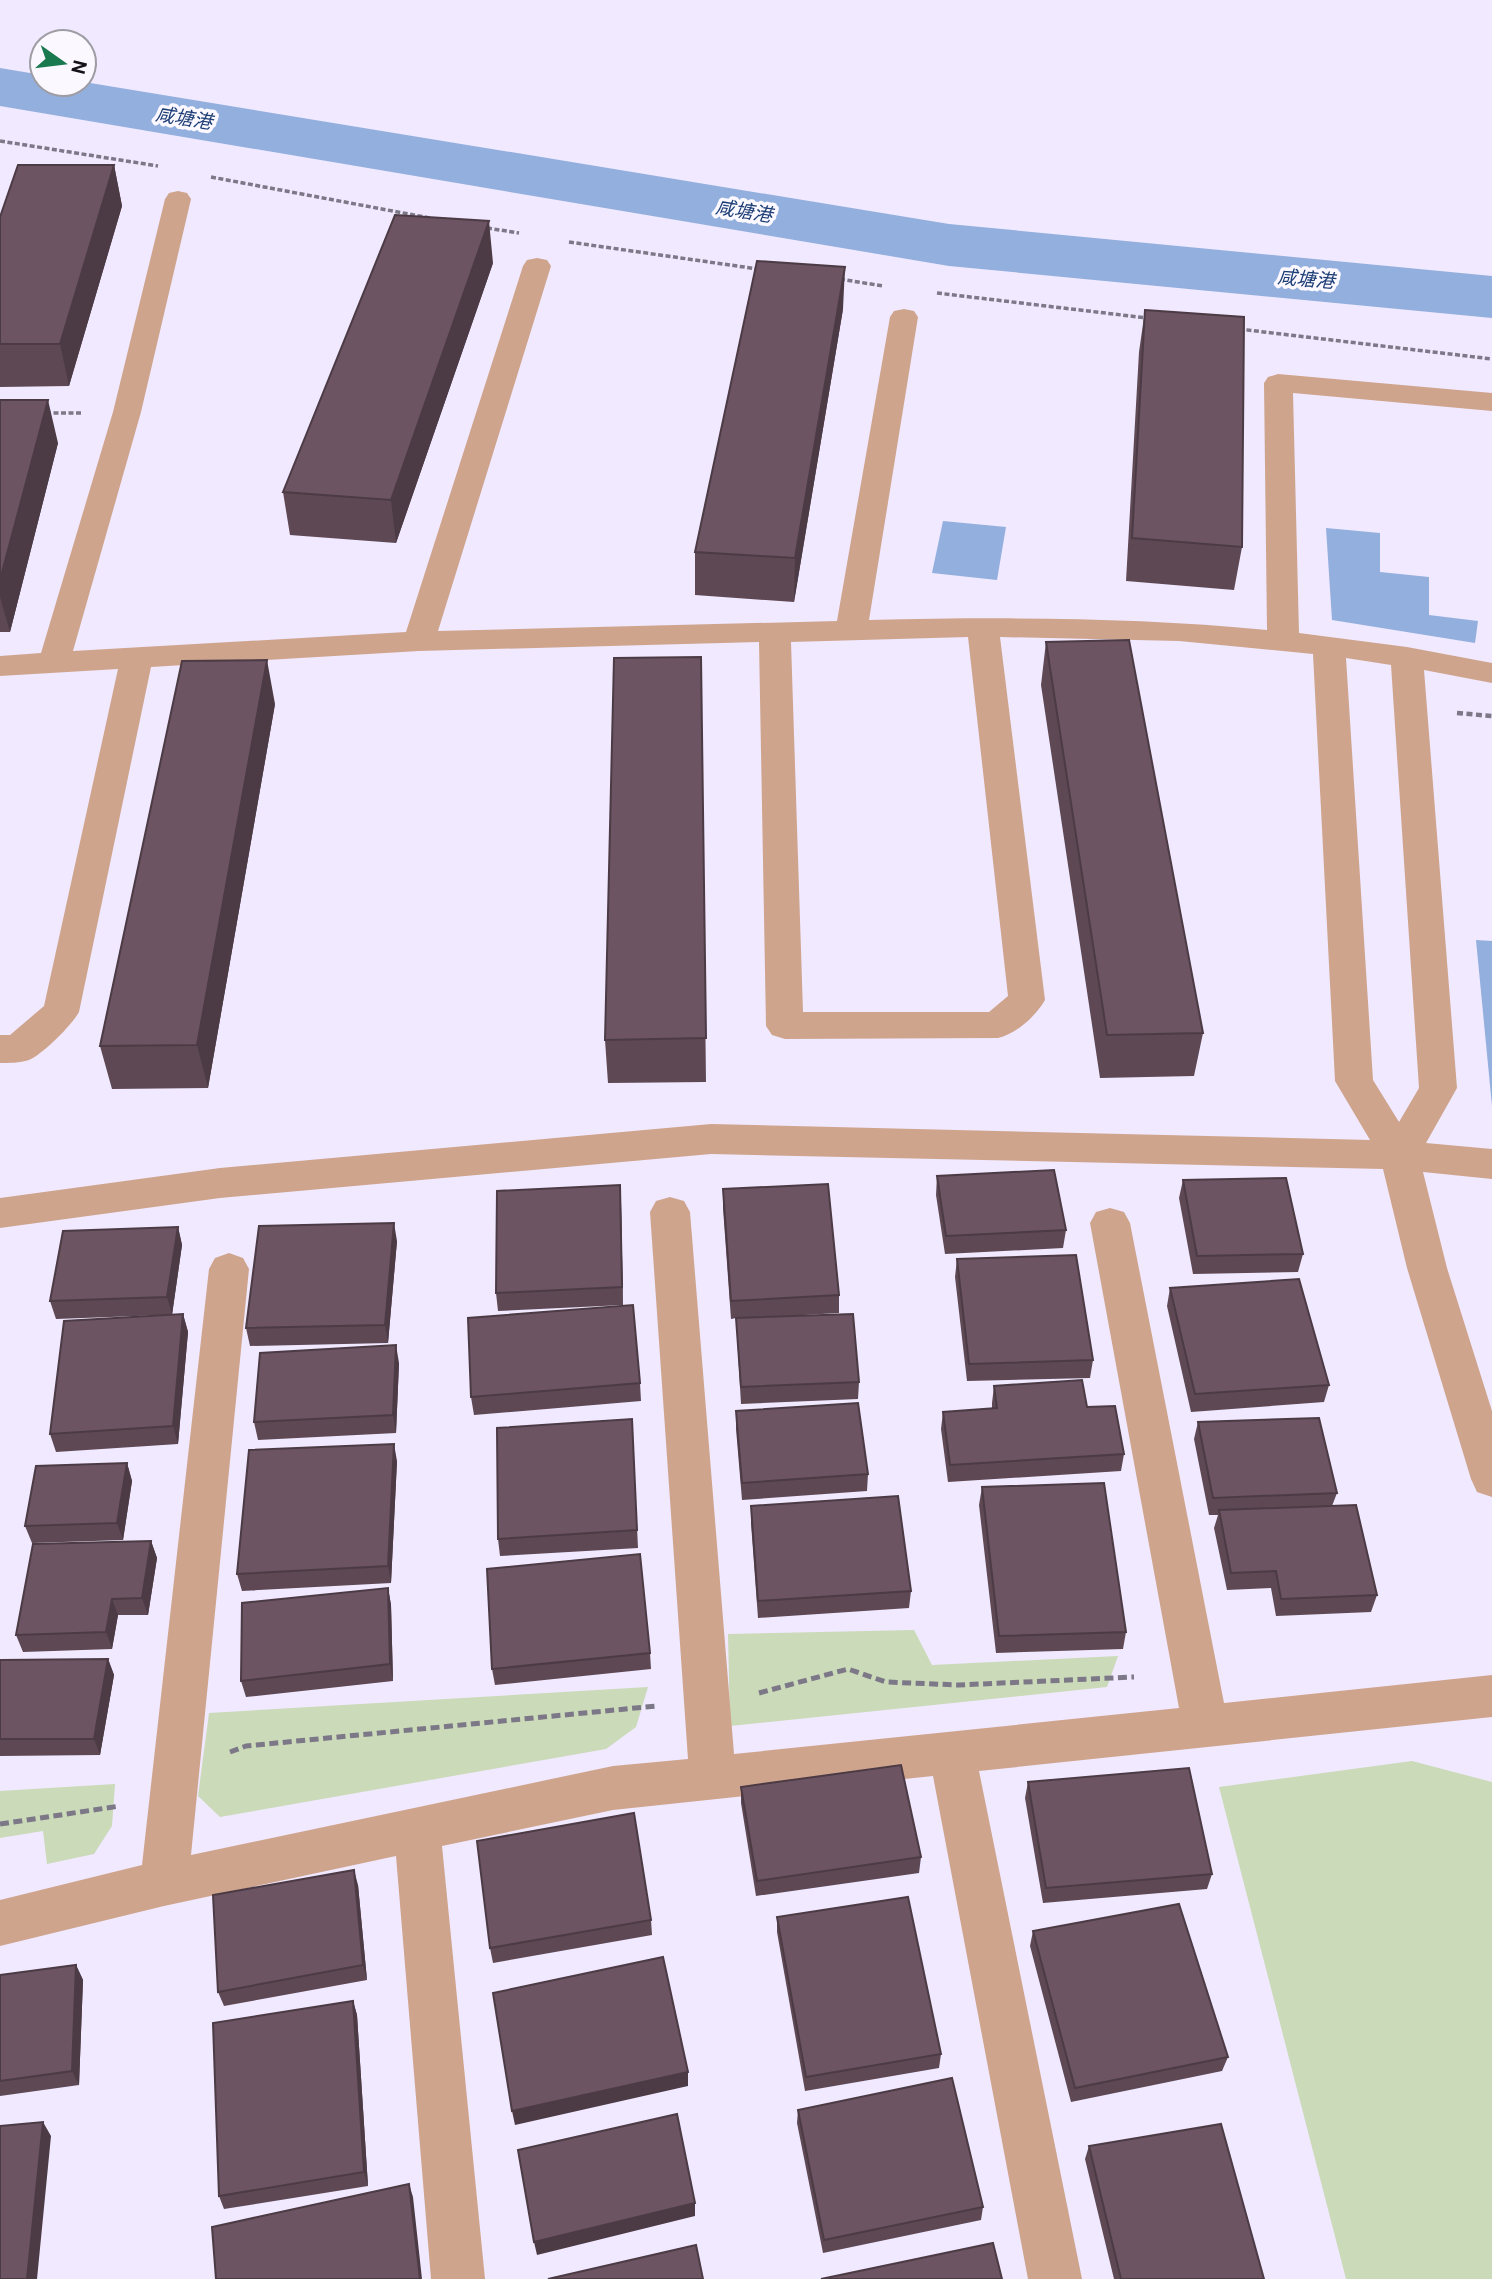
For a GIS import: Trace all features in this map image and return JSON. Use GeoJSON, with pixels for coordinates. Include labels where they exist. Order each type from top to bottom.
{"type":"FeatureCollection","features":[{"type":"Feature","properties":{"kind":"street"},"geometry":{"type":"LineString","coordinates":[[54,663],[127,412],[178,199]]}},
{"type":"Feature","properties":{"kind":"street"},"geometry":{"type":"LineString","coordinates":[[419,641],[537,266]]}},
{"type":"Feature","properties":{"kind":"street"},"geometry":{"type":"LineString","coordinates":[[852,628],[904,317]]}},
{"type":"Feature","properties":{"kind":"street"},"geometry":{"type":"LineString","coordinates":[[1283,642],[1278,383],[1492,402]]}},
{"type":"Feature","properties":{"kind":"street"},"geometry":{"type":"LineString","coordinates":[[775,632],[785,1026],[998,1025],[1027,1000],[983,627]]}},
{"type":"Feature","properties":{"kind":"street"},"geometry":{"type":"LineString","coordinates":[[0,666],[136,660],[419,641],[852,628],[983,627],[1179,631],[1329,646],[1492,673]]}},
{"type":"Feature","properties":{"kind":"street"},"geometry":{"type":"LineString","coordinates":[[1329,646],[1354,1081],[1399,1155],[1427,1268],[1492,1479]]}},
{"type":"Feature","properties":{"kind":"street"},"geometry":{"type":"LineString","coordinates":[[1399,1155],[1438,1088],[1407,657]]}},
{"type":"Feature","properties":{"kind":"street"},"geometry":{"type":"LineString","coordinates":[[0,1049],[19,1049],[61,1012],[136,660]]}},
{"type":"Feature","properties":{"kind":"street"},"geometry":{"type":"LineString","coordinates":[[0,1213],[219,1183],[711,1139],[1399,1155],[1492,1164]]}},
{"type":"Feature","properties":{"kind":"street"},"geometry":{"type":"LineString","coordinates":[[670,1212],[713,1778]]}},
{"type":"Feature","properties":{"kind":"street"},"geometry":{"type":"LineString","coordinates":[[1110,1223],[1205,1726]]}},
{"type":"Feature","properties":{"kind":"street"},"geometry":{"type":"LineString","coordinates":[[164,1883],[229,1269]]}},
{"type":"Feature","properties":{"kind":"street"},"geometry":{"type":"LineString","coordinates":[[0,1923],[164,1883],[613,1788],[1492,1696]]}},
{"type":"Feature","properties":{"kind":"street"},"geometry":{"type":"LineString","coordinates":[[952,1752],[1055,2279]]}},
{"type":"Feature","properties":{"kind":"street"},"geometry":{"type":"LineString","coordinates":[[417,1829],[458,2279]]}},
{"type":"Feature","properties":{"kind":"path"},"geometry":{"type":"LineString","coordinates":[[0,141],[163,167]]}},
{"type":"Feature","properties":{"kind":"path"},"geometry":{"type":"LineString","coordinates":[[200,174],[433,219]]}},
{"type":"Feature","properties":{"kind":"path"},"geometry":{"type":"LineString","coordinates":[[483,227],[520,233]]}},
{"type":"Feature","properties":{"kind":"path"},"geometry":{"type":"LineString","coordinates":[[557,240],[645,255],[767,270]]}},
{"type":"Feature","properties":{"kind":"path"},"geometry":{"type":"LineString","coordinates":[[835,278],[884,286]]}},
{"type":"Feature","properties":{"kind":"path"},"geometry":{"type":"LineString","coordinates":[[936,293],[1157,319]]}},
{"type":"Feature","properties":{"kind":"path"},"geometry":{"type":"LineString","coordinates":[[1238,328],[1492,359]]}},
{"type":"Feature","properties":{"kind":"path"},"geometry":{"type":"LineString","coordinates":[[38,414],[127,412]]}},
{"type":"Feature","properties":{"kind":"path"},"geometry":{"type":"LineString","coordinates":[[0,1824],[123,1806],[176,1770],[246,1746],[707,1703],[775,1689],[848,1669],[886,1682],[960,1685],[1134,1677]]}},
{"type":"Feature","properties":{"kind":"green space"},"geometry":{"type":"Polygon","coordinates":[[[914,1630],[932,1665],[1118,1656],[1107,1687],[730,1726],[728,1634],[914,1630]]]}},
{"type":"Feature","properties":{"kind":"green space"},"geometry":{"type":"Polygon","coordinates":[[[648,1687],[636,1727],[606,1749],[220,1817],[198,1796],[209,1713],[648,1687]]]}},
{"type":"Feature","properties":{"kind":"green space"},"geometry":{"type":"Polygon","coordinates":[[[1412,1761],[1492,1782],[1492,2279],[1346,2279],[1219,1787],[1412,1761]]]}},
{"type":"Feature","properties":{"kind":"green space"},"geometry":{"type":"Polygon","coordinates":[[[115,1784],[112,1826],[94,1854],[47,1864],[43,1831],[0,1838],[0,1791],[115,1784]]]}},
{"type":"Feature","properties":{"kind":"water"},"geometry":{"type":"Polygon","coordinates":[[[943,521],[1006,527],[997,580],[932,573],[943,521]]]}},
{"type":"Feature","properties":{"kind":"water"},"geometry":{"type":"Polygon","coordinates":[[[1326,528],[1380,533],[1380,572],[1429,577],[1429,615],[1478,621],[1475,643],[1332,620],[1326,528]]]}},
{"type":"Feature","properties":{"kind":"water"},"geometry":{"type":"Polygon","coordinates":[[[1476,940],[1492,941],[1492,1106],[1476,940]]]}},
{"type":"Feature","properties":{"kind":"building"},"geometry":{"type":"Polygon","coordinates":[[[18,165],[114,165],[60,344],[0,344],[0,217],[18,165]]]}},
{"type":"Feature","properties":{"kind":"building"},"geometry":{"type":"Polygon","coordinates":[[[395,215],[489,221],[391,500],[283,492],[395,215]]]}},
{"type":"Feature","properties":{"kind":"building"},"geometry":{"type":"Polygon","coordinates":[[[757,261],[845,267],[795,558],[695,552],[757,261]]]}},
{"type":"Feature","properties":{"kind":"building"},"geometry":{"type":"Polygon","coordinates":[[[1145,310],[1244,317],[1242,547],[1132,538],[1145,310]]]}},
{"type":"Feature","properties":{"kind":"building"},"geometry":{"type":"Polygon","coordinates":[[[0,400],[48,400],[0,580],[0,400]]]}},
{"type":"Feature","properties":{"kind":"building"},"geometry":{"type":"Polygon","coordinates":[[[1129,640],[1203,1033],[1107,1035],[1046,642],[1129,640]]]}},
{"type":"Feature","properties":{"kind":"building"},"geometry":{"type":"Polygon","coordinates":[[[701,657],[706,1038],[605,1040],[614,658],[701,657]]]}},
{"type":"Feature","properties":{"kind":"building"},"geometry":{"type":"Polygon","coordinates":[[[267,660],[197,1045],[100,1046],[182,661],[267,660]]]}},
{"type":"Feature","properties":{"kind":"building"},"geometry":{"type":"Polygon","coordinates":[[[1054,1170],[1066,1230],[946,1236],[937,1176],[1054,1170]]]}},
{"type":"Feature","properties":{"kind":"building"},"geometry":{"type":"Polygon","coordinates":[[[1286,1178],[1303,1254],[1197,1256],[1183,1180],[1286,1178]]]}},
{"type":"Feature","properties":{"kind":"building"},"geometry":{"type":"Polygon","coordinates":[[[828,1184],[839,1295],[731,1301],[723,1189],[828,1184]]]}},
{"type":"Feature","properties":{"kind":"building"},"geometry":{"type":"Polygon","coordinates":[[[620,1185],[622,1287],[496,1293],[497,1191],[620,1185]]]}},
{"type":"Feature","properties":{"kind":"building"},"geometry":{"type":"Polygon","coordinates":[[[394,1223],[385,1325],[246,1328],[259,1226],[394,1223]]]}},
{"type":"Feature","properties":{"kind":"building"},"geometry":{"type":"Polygon","coordinates":[[[178,1227],[167,1297],[50,1301],[63,1231],[178,1227]]]}},
{"type":"Feature","properties":{"kind":"building"},"geometry":{"type":"Polygon","coordinates":[[[1076,1255],[1093,1360],[969,1364],[957,1259],[1076,1255]]]}},
{"type":"Feature","properties":{"kind":"building"},"geometry":{"type":"Polygon","coordinates":[[[1299,1279],[1329,1385],[1195,1394],[1170,1288],[1299,1279]]]}},
{"type":"Feature","properties":{"kind":"building"},"geometry":{"type":"Polygon","coordinates":[[[633,1305],[640,1383],[471,1397],[468,1318],[633,1305]]]}},
{"type":"Feature","properties":{"kind":"building"},"geometry":{"type":"Polygon","coordinates":[[[183,1314],[173,1426],[50,1434],[64,1321],[183,1314]]]}},
{"type":"Feature","properties":{"kind":"building"},"geometry":{"type":"Polygon","coordinates":[[[853,1314],[859,1382],[741,1387],[736,1318],[853,1314]]]}},
{"type":"Feature","properties":{"kind":"building"},"geometry":{"type":"Polygon","coordinates":[[[396,1345],[393,1415],[254,1422],[260,1353],[396,1345]]]}},
{"type":"Feature","properties":{"kind":"building"},"geometry":{"type":"Polygon","coordinates":[[[1082,1380],[1087,1407],[1115,1406],[1124,1454],[950,1465],[943,1412],[997,1408],[994,1386],[1082,1380]]]}},
{"type":"Feature","properties":{"kind":"building"},"geometry":{"type":"Polygon","coordinates":[[[858,1403],[868,1474],[742,1483],[736,1411],[858,1403]]]}},
{"type":"Feature","properties":{"kind":"building"},"geometry":{"type":"Polygon","coordinates":[[[1319,1418],[1337,1493],[1213,1498],[1198,1422],[1319,1418]]]}},
{"type":"Feature","properties":{"kind":"building"},"geometry":{"type":"Polygon","coordinates":[[[632,1419],[637,1530],[498,1539],[497,1428],[632,1419]]]}},
{"type":"Feature","properties":{"kind":"building"},"geometry":{"type":"Polygon","coordinates":[[[394,1444],[388,1566],[237,1574],[249,1450],[394,1444]]]}},
{"type":"Feature","properties":{"kind":"building"},"geometry":{"type":"Polygon","coordinates":[[[127,1463],[117,1523],[25,1526],[36,1466],[127,1463]]]}},
{"type":"Feature","properties":{"kind":"building"},"geometry":{"type":"Polygon","coordinates":[[[1104,1483],[1126,1632],[999,1636],[982,1487],[1104,1483]]]}},
{"type":"Feature","properties":{"kind":"building"},"geometry":{"type":"Polygon","coordinates":[[[898,1496],[911,1591],[758,1601],[751,1506],[898,1496]]]}},
{"type":"Feature","properties":{"kind":"building"},"geometry":{"type":"Polygon","coordinates":[[[1356,1505],[1377,1595],[1281,1599],[1276,1571],[1231,1573],[1219,1510],[1356,1505]]]}},
{"type":"Feature","properties":{"kind":"building"},"geometry":{"type":"Polygon","coordinates":[[[151,1541],[142,1598],[112,1599],[106,1632],[16,1635],[33,1544],[151,1541]]]}},
{"type":"Feature","properties":{"kind":"building"},"geometry":{"type":"Polygon","coordinates":[[[640,1554],[650,1653],[492,1669],[487,1569],[640,1554]]]}},
{"type":"Feature","properties":{"kind":"building"},"geometry":{"type":"Polygon","coordinates":[[[388,1588],[390,1664],[241,1681],[242,1603],[388,1588]]]}},
{"type":"Feature","properties":{"kind":"building"},"geometry":{"type":"Polygon","coordinates":[[[108,1659],[94,1739],[0,1739],[0,1660],[108,1659]]]}},
{"type":"Feature","properties":{"kind":"building"},"geometry":{"type":"Polygon","coordinates":[[[901,1765],[921,1857],[757,1881],[741,1787],[901,1765]]]}},
{"type":"Feature","properties":{"kind":"building"},"geometry":{"type":"Polygon","coordinates":[[[1189,1768],[1212,1874],[1046,1888],[1028,1782],[1189,1768]]]}},
{"type":"Feature","properties":{"kind":"building"},"geometry":{"type":"Polygon","coordinates":[[[634,1813],[651,1920],[490,1948],[477,1841],[634,1813]]]}},
{"type":"Feature","properties":{"kind":"building"},"geometry":{"type":"Polygon","coordinates":[[[354,1870],[363,1965],[218,1992],[213,1895],[354,1870]]]}},
{"type":"Feature","properties":{"kind":"building"},"geometry":{"type":"Polygon","coordinates":[[[908,1897],[941,2054],[806,2077],[777,1917],[908,1897]]]}},
{"type":"Feature","properties":{"kind":"building"},"geometry":{"type":"Polygon","coordinates":[[[1179,1904],[1228,2057],[1075,2088],[1033,1931],[1179,1904]]]}},
{"type":"Feature","properties":{"kind":"building"},"geometry":{"type":"Polygon","coordinates":[[[663,1957],[688,2072],[512,2111],[493,1993],[663,1957]]]}},
{"type":"Feature","properties":{"kind":"building"},"geometry":{"type":"Polygon","coordinates":[[[76,1965],[72,2071],[0,2081],[0,1975],[76,1965]]]}},
{"type":"Feature","properties":{"kind":"building"},"geometry":{"type":"Polygon","coordinates":[[[353,2001],[364,2172],[219,2196],[213,2023],[353,2001]]]}},
{"type":"Feature","properties":{"kind":"building"},"geometry":{"type":"Polygon","coordinates":[[[952,2078],[983,2207],[824,2240],[798,2110],[952,2078]]]}},
{"type":"Feature","properties":{"kind":"building"},"geometry":{"type":"Polygon","coordinates":[[[677,2114],[695,2203],[534,2242],[518,2150],[677,2114]]]}},
{"type":"Feature","properties":{"kind":"building"},"geometry":{"type":"Polygon","coordinates":[[[43,2122],[27,2279],[0,2279],[0,2126],[43,2122]]]}},
{"type":"Feature","properties":{"kind":"building"},"geometry":{"type":"Polygon","coordinates":[[[1221,2124],[1264,2279],[1121,2279],[1089,2146],[1221,2124]]]}},
{"type":"Feature","properties":{"kind":"building"},"geometry":{"type":"Polygon","coordinates":[[[409,2184],[420,2279],[216,2279],[212,2227],[409,2184]]]}},
{"type":"Feature","properties":{"kind":"building"},"geometry":{"type":"Polygon","coordinates":[[[993,2243],[1002,2279],[821,2279],[993,2243]]]}},
{"type":"Feature","properties":{"kind":"building"},"geometry":{"type":"Polygon","coordinates":[[[696,2245],[703,2279],[548,2279],[696,2245]]]}},
{"type":"Feature","properties":{"kind":"waterway","name":"咸塘港"},"geometry":{"type":"LineString","coordinates":[[0,87],[949,245],[1492,297]]}}]}
